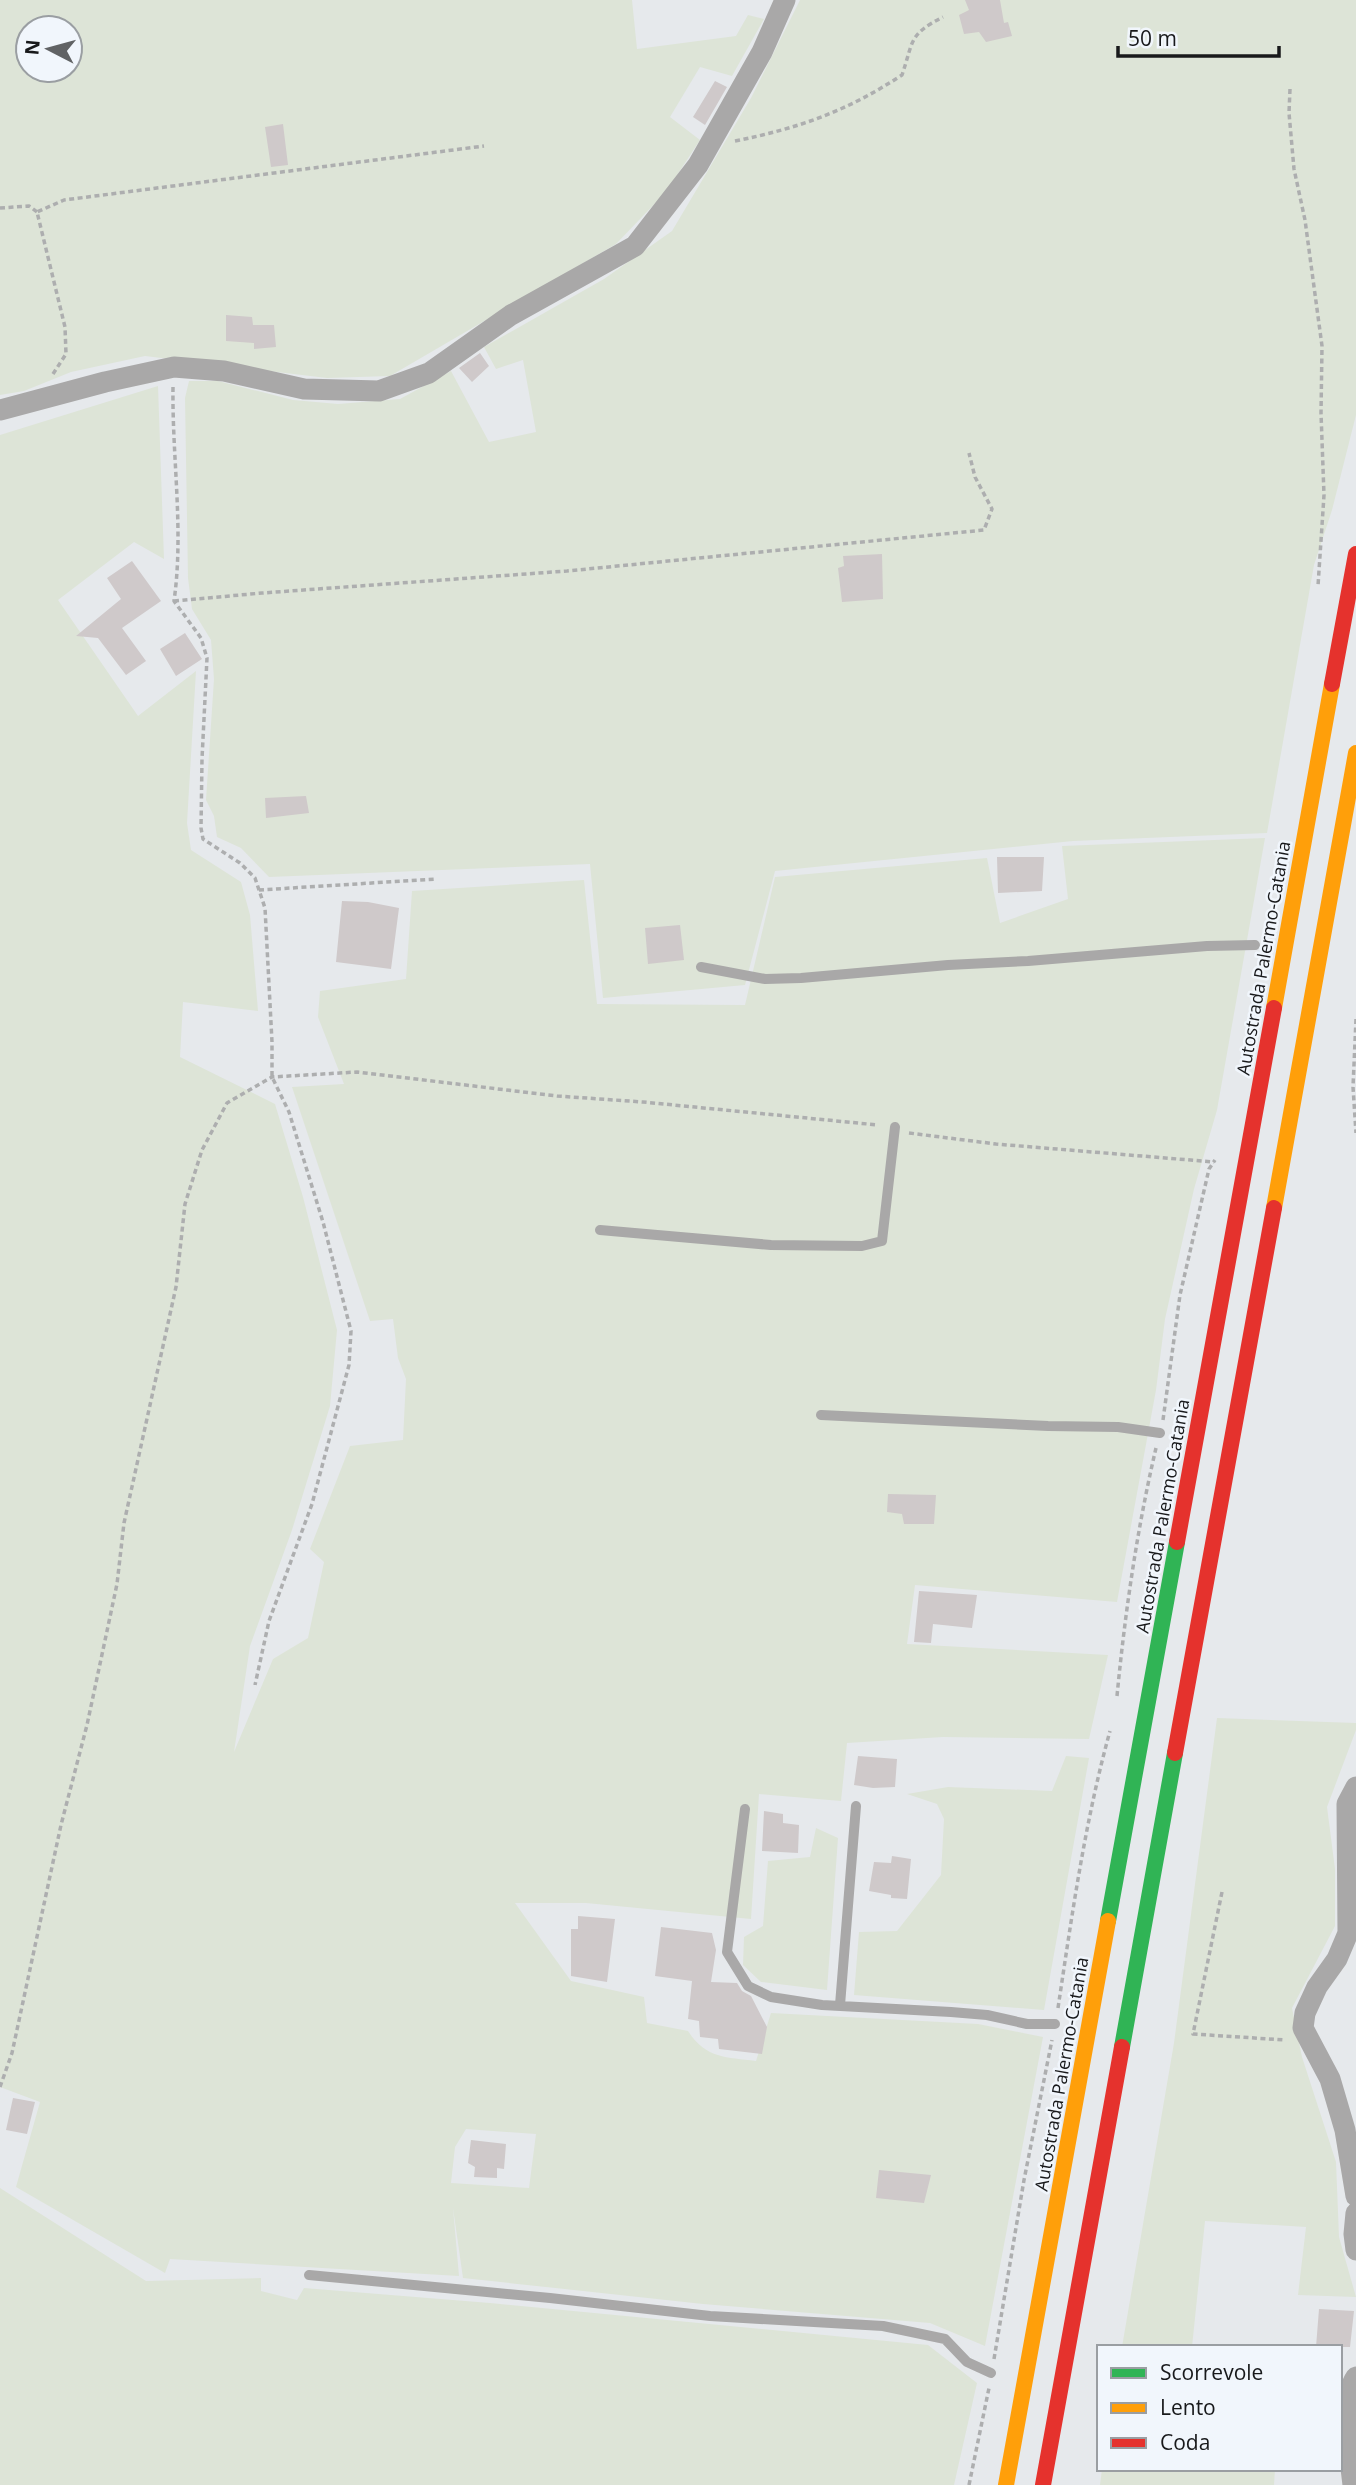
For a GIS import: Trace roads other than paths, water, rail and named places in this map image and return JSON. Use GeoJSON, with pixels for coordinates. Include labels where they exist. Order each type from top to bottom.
{"type":"FeatureCollection","features":[{"type":"Feature","properties":{"kind":"highway","name":"Autostrada Palermo-Catania"},"geometry":{"type":"LineString","coordinates":[[1006,2485],[1356,554]]}},
{"type":"Feature","properties":{"kind":"highway"},"geometry":{"type":"LineString","coordinates":[[1043,2485],[1356,752]]}},
{"type":"Feature","properties":{"kind":"street"},"geometry":{"type":"LineString","coordinates":[[0,410],[105,382],[174,368],[224,371],[304,389],[379,391],[429,373],[512,315],[635,246],[698,165],[762,52],[785,0]]}},
{"type":"Feature","properties":{"kind":"street"},"geometry":{"type":"LineString","coordinates":[[1356,1787],[1348,1804],[1348,1951],[1317,1987],[1305,2013],[1303,2028],[1330,2079],[1345,2130],[1356,2196]]}},
{"type":"Feature","properties":{"kind":"street"},"geometry":{"type":"LineString","coordinates":[[1356,2213],[1356,2250]]}},
{"type":"Feature","properties":{"kind":"street"},"geometry":{"type":"LineString","coordinates":[[1353,2485],[1348,2434],[1349,2389],[1356,2377]]}},
{"type":"Feature","properties":{"kind":"lane"},"geometry":{"type":"LineString","coordinates":[[701,967],[765,979],[801,978],[1207,946],[1255,945]]}},
{"type":"Feature","properties":{"kind":"lane"},"geometry":{"type":"LineString","coordinates":[[600,1230],[771,1245],[862,1246],[882,1241],[895,1127]]}},
{"type":"Feature","properties":{"kind":"lane"},"geometry":{"type":"LineString","coordinates":[[821,1415],[1118,1427],[1160,1433]]}},
{"type":"Feature","properties":{"kind":"lane"},"geometry":{"type":"LineString","coordinates":[[840,2005],[856,1805]]}},
{"type":"Feature","properties":{"kind":"lane"},"geometry":{"type":"LineString","coordinates":[[745,1810],[727,1952],[748,1986],[771,1997],[840,2005],[987,2015],[1027,2024],[1055,2024]]}},
{"type":"Feature","properties":{"kind":"lane"},"geometry":{"type":"LineString","coordinates":[[309,2275],[710,2316],[883,2326],[944,2339],[967,2362],[991,2373]]}}]}
